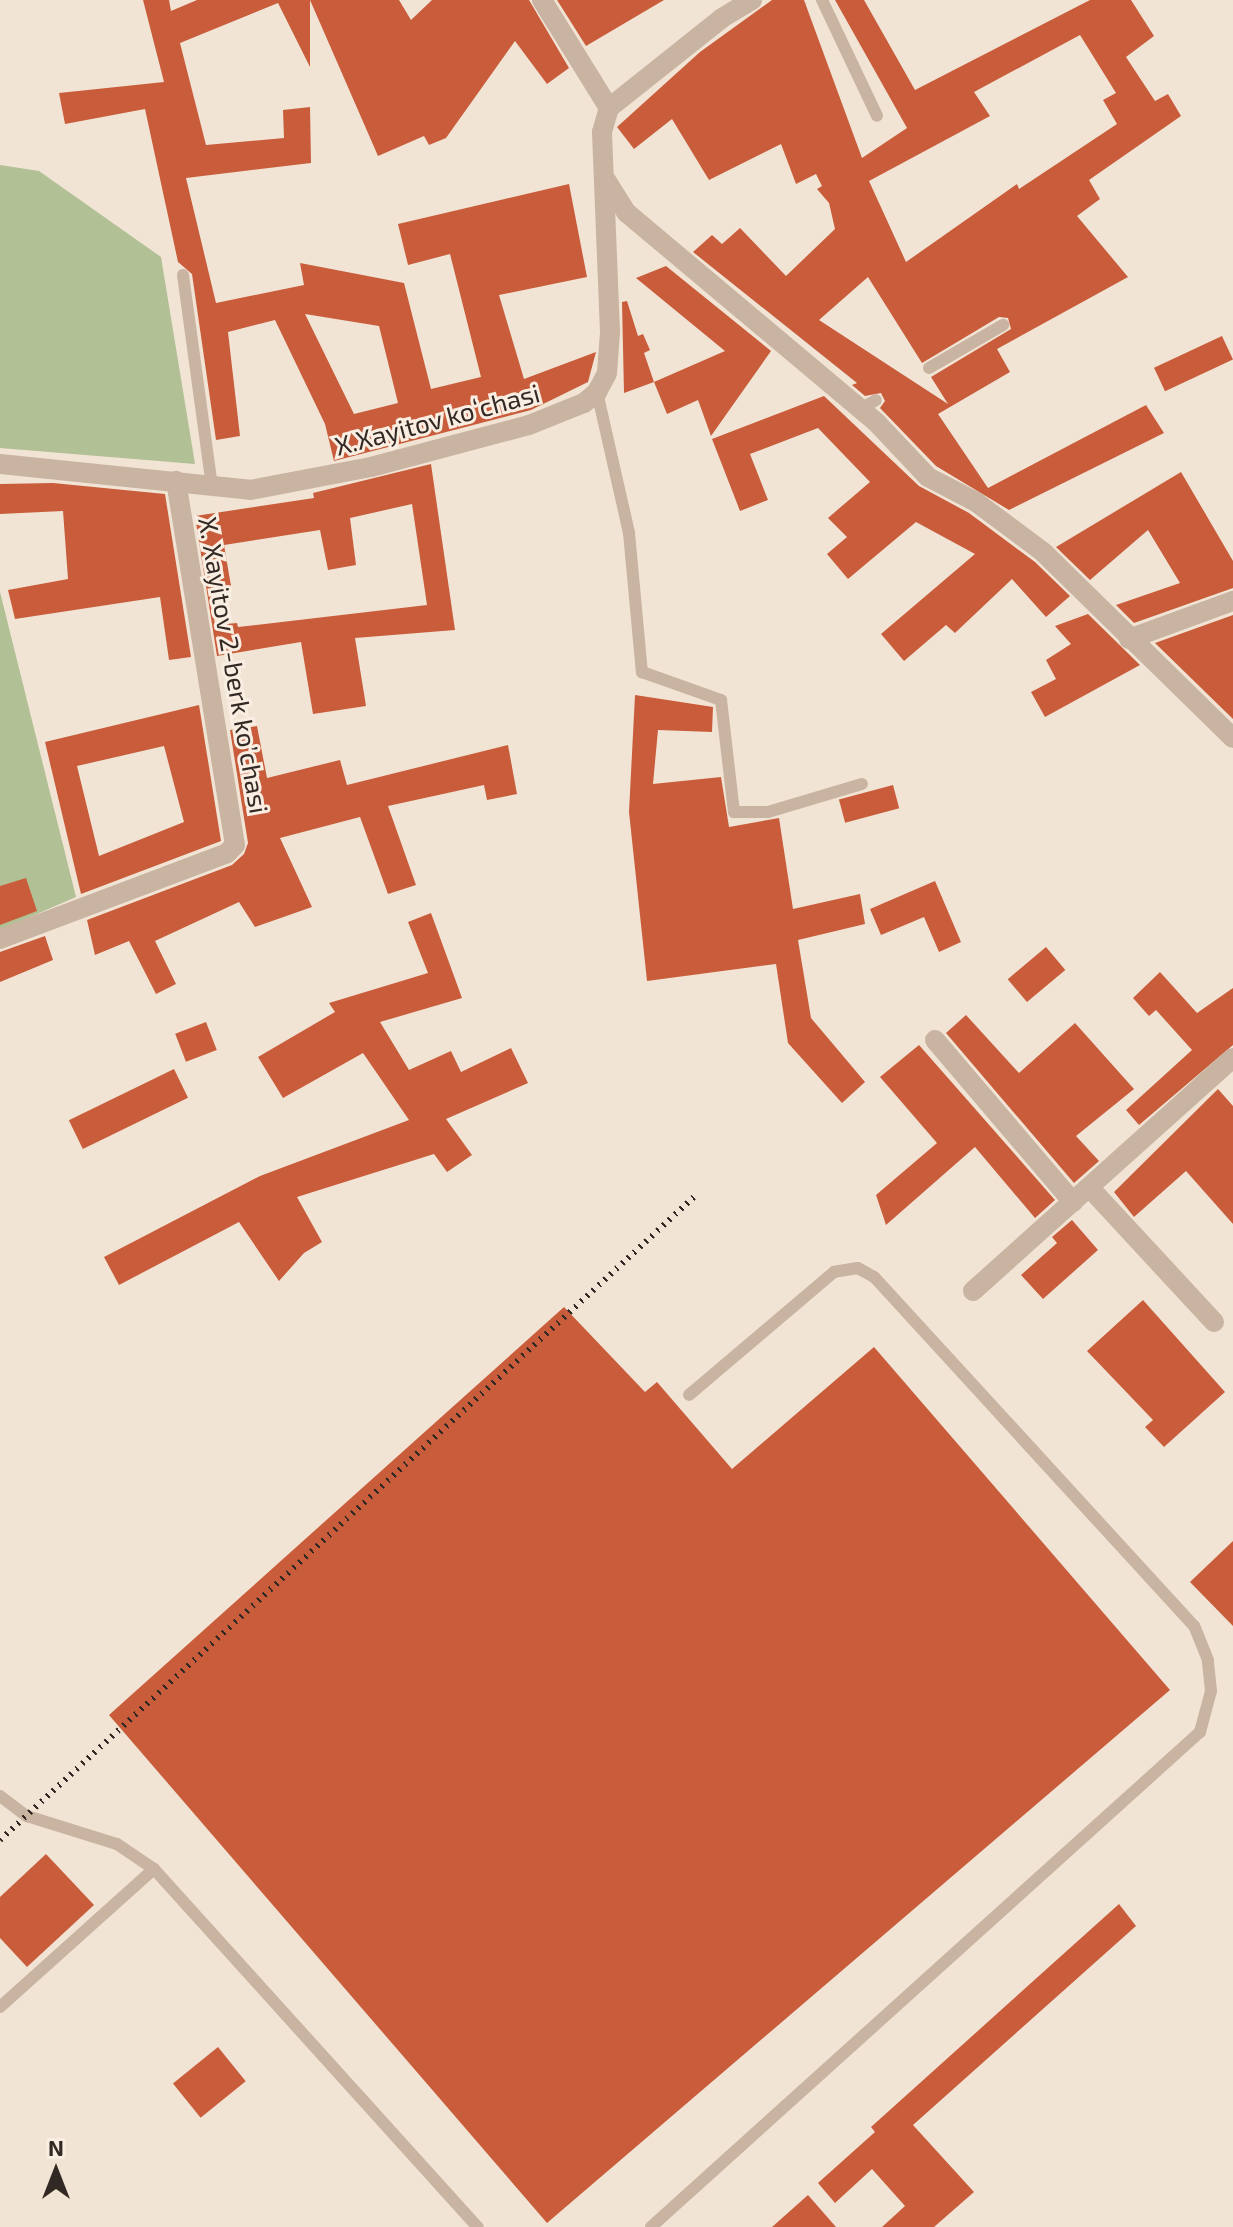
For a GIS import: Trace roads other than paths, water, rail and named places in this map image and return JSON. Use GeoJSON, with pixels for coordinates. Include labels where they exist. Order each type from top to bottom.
{"type":"FeatureCollection","features":[{"type":"Feature","properties":{"kind":"street"},"geometry":{"type":"LineString","coordinates":[[542,0],[609,108]]}},
{"type":"Feature","properties":{"kind":"street"},"geometry":{"type":"LineString","coordinates":[[597,392],[607,373],[610,332],[602,132],[609,108],[752,0]]}},
{"type":"Feature","properties":{"kind":"street"},"geometry":{"type":"LineString","coordinates":[[605,179],[627,213],[868,404],[928,477],[976,502],[1043,552],[1233,738]]}},
{"type":"Feature","properties":{"kind":"street","name":"X.Xayitov koʻchasi"},"geometry":{"type":"LineString","coordinates":[[0,464],[250,490],[371,467],[529,425],[597,392]]}},
{"type":"Feature","properties":{"kind":"street","name":"X. Xayitov 2-berk koʼchasi"},"geometry":{"type":"LineString","coordinates":[[0,939],[227,853],[235,845],[176,481]]}},
{"type":"Feature","properties":{"kind":"street"},"geometry":{"type":"LineString","coordinates":[[1129,639],[1233,601]]}},
{"type":"Feature","properties":{"kind":"street"},"geometry":{"type":"LineString","coordinates":[[935,1040],[1073,1202]]}},
{"type":"Feature","properties":{"kind":"street"},"geometry":{"type":"LineString","coordinates":[[973,1291],[1233,1058]]}},
{"type":"Feature","properties":{"kind":"street"},"geometry":{"type":"LineString","coordinates":[[1089,1187],[1214,1322]]}},
{"type":"Feature","properties":{"kind":"lane"},"geometry":{"type":"LineString","coordinates":[[822,0],[877,116]]}},
{"type":"Feature","properties":{"kind":"lane"},"geometry":{"type":"LineString","coordinates":[[183,275],[212,488]]}},
{"type":"Feature","properties":{"kind":"lane"},"geometry":{"type":"LineString","coordinates":[[929,368],[1003,325]]}},
{"type":"Feature","properties":{"kind":"lane"},"geometry":{"type":"LineString","coordinates":[[597,392],[629,533],[642,672],[721,700],[734,812],[768,812],[862,784]]}},
{"type":"Feature","properties":{"kind":"lane"},"geometry":{"type":"LineString","coordinates":[[651,2227],[1200,1732],[1211,1691],[1208,1660],[1194,1626],[874,1277],[858,1268],[834,1272],[689,1395]]}},
{"type":"Feature","properties":{"kind":"lane"},"geometry":{"type":"LineString","coordinates":[[0,1796],[27,1816],[117,1844],[154,1869],[478,2227]]}},
{"type":"Feature","properties":{"kind":"lane"},"geometry":{"type":"LineString","coordinates":[[0,2007],[154,1869]]}},
{"type":"Feature","properties":{"kind":"railway"},"geometry":{"type":"LineString","coordinates":[[0,1840],[694,1197]]}}]}
